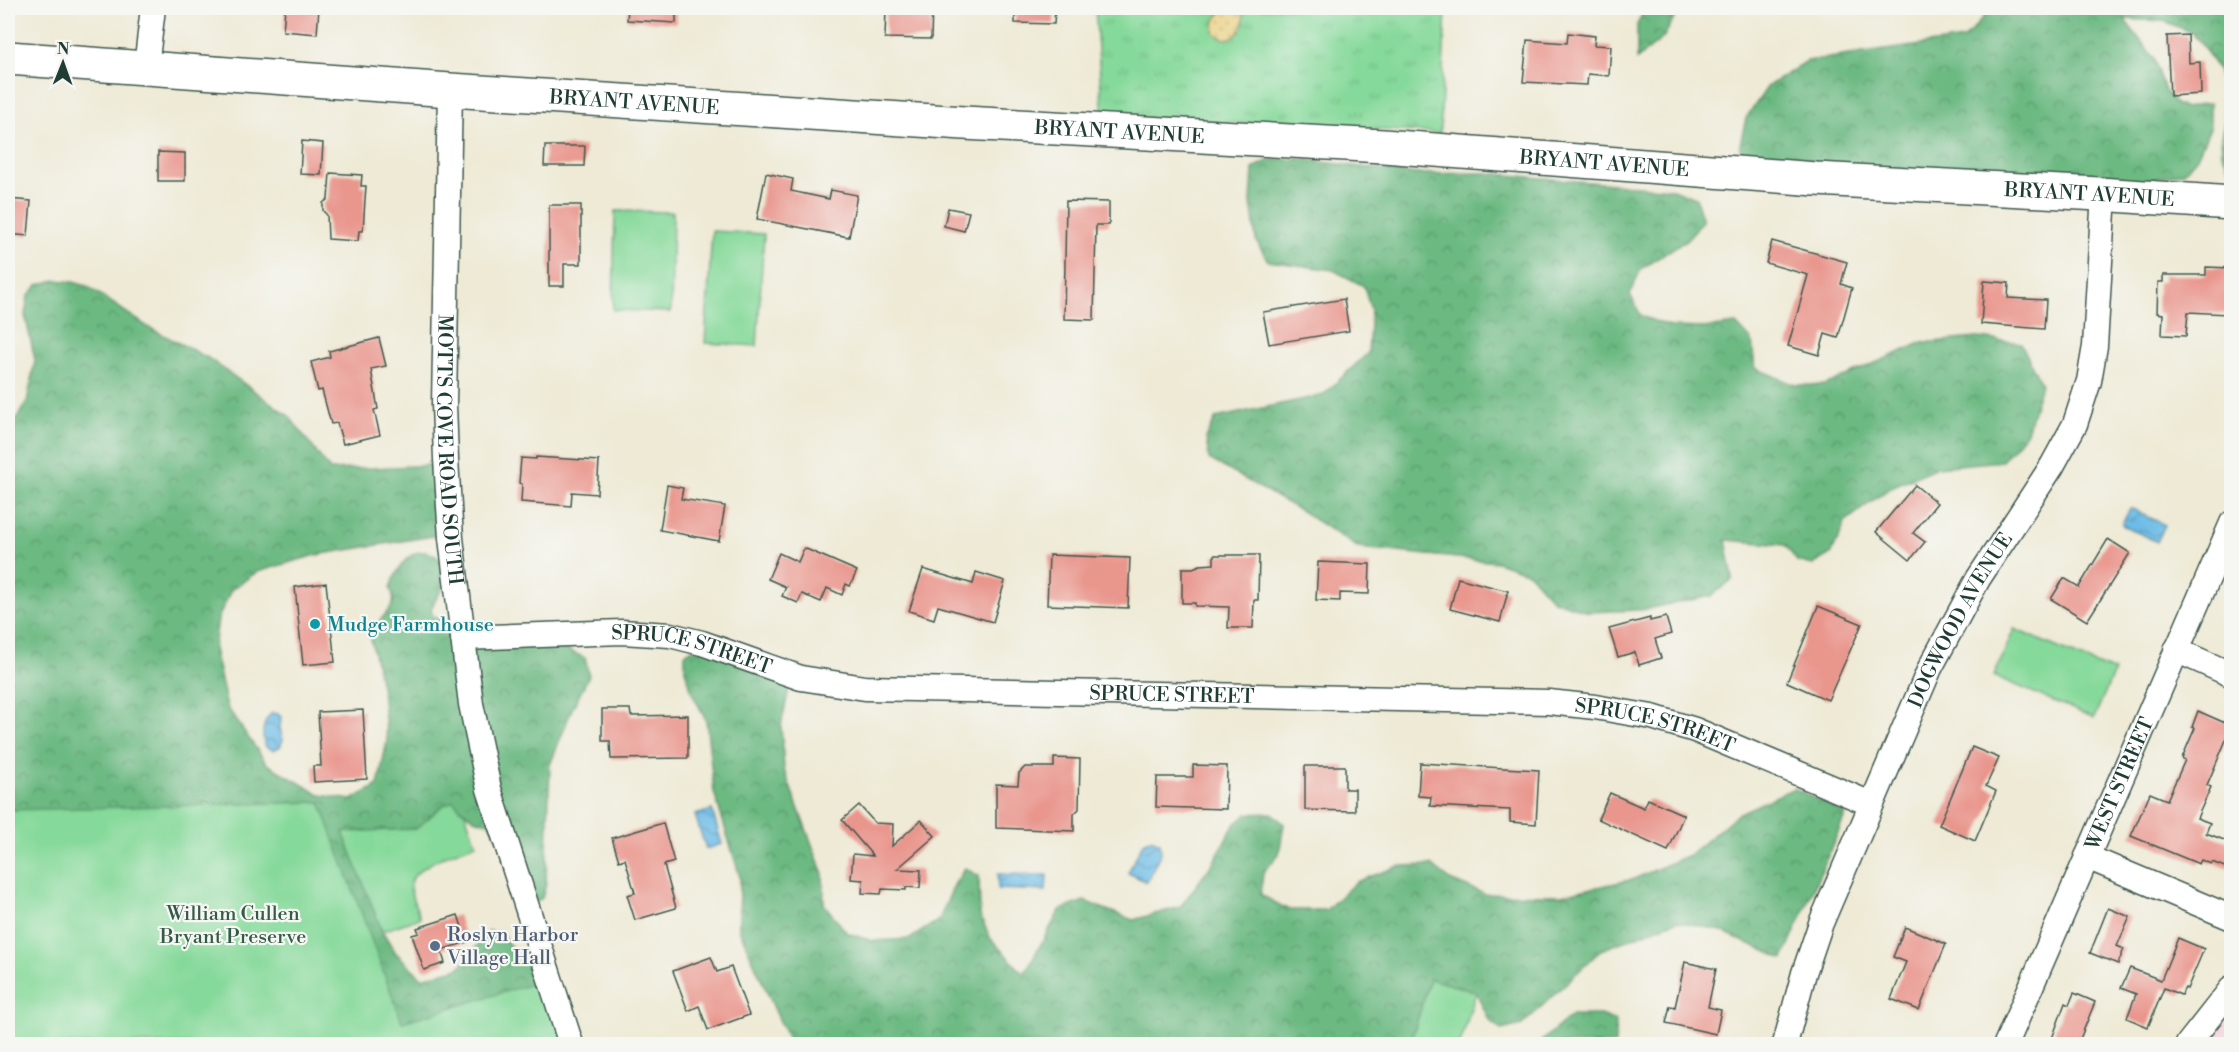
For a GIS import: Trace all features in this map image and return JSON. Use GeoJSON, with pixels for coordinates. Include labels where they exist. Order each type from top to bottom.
{"type":"FeatureCollection","features":[{"type":"Feature","properties":{"kind":"main road","name":"BRYANT AVENUE"},"geometry":{"type":"LineString","coordinates":[[8,58],[450,90],[1049,129],[1383,146],[1816,179],[2232,203]]}},
{"type":"Feature","properties":{"kind":"street"},"geometry":{"type":"LineString","coordinates":[[146,67],[153,8]]}},
{"type":"Feature","properties":{"kind":"street","name":"MOTTS COVE ROAD SOUTH"},"geometry":{"type":"LineString","coordinates":[[450,90],[444,404],[451,538],[471,704],[489,789],[572,1044]]}},
{"type":"Feature","properties":{"kind":"street","name":"DOGWOOD AVENUE"},"geometry":{"type":"LineString","coordinates":[[1785,1044],[1804,973],[1821,923],[1930,668],[1978,579],[2052,466],[2075,424],[2089,381],[2095,346],[2104,194]]}},
{"type":"Feature","properties":{"kind":"street","name":"WEST STREET"},"geometry":{"type":"LineString","coordinates":[[2006,1044],[2232,523]]}},
{"type":"Feature","properties":{"kind":"street","name":"SPRUCE STREET"},"geometry":{"type":"LineString","coordinates":[[464,638],[622,632],[670,635],[702,643],[801,678],[865,688],[1549,702],[1595,707],[1652,717],[1695,730],[1871,804]]}},
{"type":"Feature","properties":{"kind":"street"},"geometry":{"type":"LineString","coordinates":[[2176,650],[2232,675]]}},
{"type":"Feature","properties":{"kind":"street"},"geometry":{"type":"LineString","coordinates":[[2087,857],[2232,918]]}},
{"type":"Feature","properties":{"kind":"street"},"geometry":{"type":"LineString","coordinates":[[2188,1044],[2232,988]]}},
{"type":"Feature","properties":{"kind":"shaded area"},"geometry":{"type":"Polygon","coordinates":[[[2231,988],[2231,1044],[2188,1044],[2231,988]]]}},
{"type":"Feature","properties":{"kind":"green space"},"geometry":{"type":"Polygon","coordinates":[[[1095,8],[1446,8],[1440,133],[1103,116],[1095,8]]]}},
{"type":"Feature","properties":{"kind":"green space"},"geometry":{"type":"Polygon","coordinates":[[[1645,8],[1680,8],[1663,38],[1637,59],[1637,25],[1645,8]]]}},
{"type":"Feature","properties":{"kind":"green space"},"geometry":{"type":"Polygon","coordinates":[[[1992,8],[2231,8],[2231,171],[2222,153],[2221,136],[2225,120],[2218,70],[2205,49],[2192,33],[2164,21],[2124,19],[2154,58],[2165,91],[2175,104],[2186,108],[2210,103],[2210,128],[2197,157],[2184,172],[2136,183],[1836,170],[1813,163],[1791,160],[1744,163],[1740,145],[1746,118],[1768,86],[1807,61],[1964,39],[1992,8]]]}},
{"type":"Feature","properties":{"kind":"green space"},"geometry":{"type":"Polygon","coordinates":[[[1299,159],[1416,174],[1484,173],[1673,189],[1696,198],[1703,221],[1686,240],[1641,269],[1630,294],[1641,316],[1671,327],[1704,328],[1736,324],[1752,341],[1755,368],[1795,385],[1825,385],[1921,343],[1977,338],[2021,343],[2041,384],[2027,432],[2002,461],[1937,467],[1891,487],[1846,521],[1832,553],[1813,565],[1797,561],[1785,545],[1726,540],[1733,579],[1711,596],[1641,610],[1588,612],[1553,600],[1529,573],[1497,562],[1359,548],[1303,512],[1209,459],[1206,438],[1216,418],[1323,395],[1368,353],[1371,310],[1364,286],[1333,270],[1268,261],[1256,240],[1251,202],[1253,169],[1269,160],[1299,159]]]}},
{"type":"Feature","properties":{"kind":"green space"},"geometry":{"type":"Polygon","coordinates":[[[615,211],[673,212],[671,312],[613,310],[615,211]]]}},
{"type":"Feature","properties":{"kind":"green space"},"geometry":{"type":"Polygon","coordinates":[[[712,231],[764,234],[757,346],[705,343],[712,231]]]}},
{"type":"Feature","properties":{"kind":"green space"},"geometry":{"type":"Polygon","coordinates":[[[56,280],[87,286],[148,327],[208,358],[289,416],[330,470],[434,465],[439,535],[316,555],[257,572],[231,590],[218,619],[214,649],[227,707],[267,764],[320,795],[352,800],[378,785],[387,741],[382,691],[370,635],[393,604],[390,587],[401,566],[418,552],[436,556],[449,574],[431,610],[433,616],[471,634],[553,643],[585,658],[589,676],[572,709],[550,765],[546,884],[542,898],[536,902],[489,823],[474,819],[453,802],[442,806],[416,829],[343,832],[382,931],[396,953],[422,978],[459,968],[489,931],[501,933],[511,947],[516,964],[530,960],[540,964],[571,1044],[8,1044],[8,433],[27,402],[35,360],[25,315],[28,296],[38,285],[56,280]]]}},
{"type":"Feature","properties":{"kind":"green space"},"geometry":{"type":"Polygon","coordinates":[[[2014,629],[2114,672],[2094,718],[1994,676],[2014,629]]]}},
{"type":"Feature","properties":{"kind":"green space"},"geometry":{"type":"Polygon","coordinates":[[[702,643],[792,675],[781,726],[784,770],[823,874],[824,904],[847,933],[873,941],[910,939],[939,920],[954,885],[965,868],[979,876],[980,916],[991,939],[1024,974],[1060,910],[1084,901],[1133,920],[1180,907],[1213,863],[1234,825],[1247,814],[1272,813],[1284,824],[1279,854],[1263,872],[1261,895],[1289,910],[1326,910],[1356,882],[1399,866],[1431,865],[1452,881],[1485,894],[1561,895],[1634,879],[1689,855],[1738,814],[1794,788],[1846,814],[1783,959],[1719,930],[1676,921],[1601,950],[1522,1025],[1501,1030],[1489,1020],[1476,992],[1430,979],[1410,1044],[790,1044],[739,929],[740,877],[714,792],[706,720],[693,695],[685,670],[685,654],[702,643]]]}},
{"type":"Feature","properties":{"kind":"green space"},"geometry":{"type":"Polygon","coordinates":[[[453,801],[465,813],[476,844],[437,860],[418,872],[412,879],[410,890],[420,918],[382,931],[343,832],[416,829],[442,806],[453,801]]]}},
{"type":"Feature","properties":{"kind":"green space","name":"William Cullen Bryant Preserve"},"geometry":{"type":"Polygon","coordinates":[[[320,802],[402,1022],[549,979],[571,1044],[8,1044],[8,810],[320,802]]]}},
{"type":"Feature","properties":{"kind":"green space"},"geometry":{"type":"Polygon","coordinates":[[[1430,979],[1476,992],[1460,1044],[1410,1044],[1430,979]]]}},
{"type":"Feature","properties":{"kind":"green space"},"geometry":{"type":"Polygon","coordinates":[[[1572,1015],[1600,1015],[1616,1021],[1615,1044],[1532,1044],[1539,1043],[1572,1015]]]}},
{"type":"Feature","properties":{"kind":"sand"},"geometry":{"type":"Polygon","coordinates":[[[1228,8],[1241,8],[1244,18],[1239,32],[1225,39],[1215,34],[1214,26],[1218,15],[1228,8]]]}},
{"type":"Feature","properties":{"kind":"water"},"geometry":{"type":"Polygon","coordinates":[[[2130,508],[2165,525],[2157,542],[2122,525],[2130,508]]]}},
{"type":"Feature","properties":{"kind":"water"},"geometry":{"type":"Polygon","coordinates":[[[272,713],[281,717],[280,728],[283,740],[280,747],[273,750],[266,747],[263,734],[266,720],[272,713]]]}},
{"type":"Feature","properties":{"kind":"water"},"geometry":{"type":"Polygon","coordinates":[[[712,810],[722,844],[706,849],[695,815],[712,810]]]}},
{"type":"Feature","properties":{"kind":"water"},"geometry":{"type":"Polygon","coordinates":[[[1151,839],[1160,843],[1161,852],[1147,882],[1128,873],[1142,844],[1151,839]]]}},
{"type":"Feature","properties":{"kind":"water"},"geometry":{"type":"Polygon","coordinates":[[[998,874],[1047,875],[1046,891],[998,889],[998,874]]]}},
{"type":"Feature","properties":{"kind":"building"},"geometry":{"type":"Polygon","coordinates":[[[285,8],[319,8],[317,34],[283,31],[285,8]]]}},
{"type":"Feature","properties":{"kind":"building"},"geometry":{"type":"Polygon","coordinates":[[[628,8],[676,8],[676,23],[627,20],[628,8]]]}},
{"type":"Feature","properties":{"kind":"building"},"geometry":{"type":"Polygon","coordinates":[[[886,8],[932,8],[931,39],[885,38],[886,8]]]}},
{"type":"Feature","properties":{"kind":"building"},"geometry":{"type":"Polygon","coordinates":[[[1015,8],[1055,8],[1054,24],[1015,23],[1015,8]]]}},
{"type":"Feature","properties":{"kind":"building"},"geometry":{"type":"Polygon","coordinates":[[[1568,33],[1595,36],[1594,45],[1611,46],[1609,76],[1588,74],[1587,85],[1523,82],[1527,40],[1567,43],[1568,33]]]}},
{"type":"Feature","properties":{"kind":"building"},"geometry":{"type":"Polygon","coordinates":[[[2188,35],[2189,63],[2200,62],[2201,94],[2170,96],[2167,36],[2188,35]]]}},
{"type":"Feature","properties":{"kind":"building"},"geometry":{"type":"Polygon","coordinates":[[[302,141],[323,143],[321,175],[300,174],[302,141]]]}},
{"type":"Feature","properties":{"kind":"building"},"geometry":{"type":"Polygon","coordinates":[[[545,146],[585,146],[584,166],[544,166],[545,146]]]}},
{"type":"Feature","properties":{"kind":"building"},"geometry":{"type":"Polygon","coordinates":[[[158,152],[185,153],[185,181],[158,181],[158,152]]]}},
{"type":"Feature","properties":{"kind":"building"},"geometry":{"type":"Polygon","coordinates":[[[330,173],[362,175],[361,186],[366,186],[363,231],[359,231],[358,241],[328,239],[327,215],[323,211],[323,203],[328,199],[330,173]]]}},
{"type":"Feature","properties":{"kind":"building"},"geometry":{"type":"Polygon","coordinates":[[[766,173],[793,179],[791,191],[829,199],[831,190],[857,195],[849,237],[757,219],[766,173]]]}},
{"type":"Feature","properties":{"kind":"building"},"geometry":{"type":"Polygon","coordinates":[[[8,199],[31,201],[28,236],[8,234],[8,199]]]}},
{"type":"Feature","properties":{"kind":"building"},"geometry":{"type":"Polygon","coordinates":[[[1066,201],[1109,202],[1109,225],[1096,225],[1094,320],[1064,319],[1066,201]]]}},
{"type":"Feature","properties":{"kind":"building"},"geometry":{"type":"Polygon","coordinates":[[[549,205],[581,205],[581,264],[564,264],[564,286],[549,286],[549,205]]]}},
{"type":"Feature","properties":{"kind":"building"},"geometry":{"type":"Polygon","coordinates":[[[948,208],[969,212],[964,231],[944,226],[948,208]]]}},
{"type":"Feature","properties":{"kind":"building"},"geometry":{"type":"Polygon","coordinates":[[[1772,241],[1847,262],[1841,284],[1852,288],[1838,338],[1825,334],[1819,355],[1788,346],[1808,275],[1766,263],[1772,241]]]}},
{"type":"Feature","properties":{"kind":"building"},"geometry":{"type":"Polygon","coordinates":[[[2206,267],[2231,268],[2228,314],[2188,312],[2186,336],[2162,335],[2163,314],[2157,313],[2158,282],[2163,282],[2163,275],[2206,275],[2206,267]]]}},
{"type":"Feature","properties":{"kind":"building"},"geometry":{"type":"Polygon","coordinates":[[[1984,281],[2009,283],[2008,298],[2046,300],[2044,329],[1981,324],[1984,281]]]}},
{"type":"Feature","properties":{"kind":"building"},"geometry":{"type":"Polygon","coordinates":[[[1344,299],[1349,331],[1269,344],[1263,312],[1344,299]]]}},
{"type":"Feature","properties":{"kind":"building"},"geometry":{"type":"Polygon","coordinates":[[[379,338],[386,366],[371,369],[378,409],[374,410],[380,435],[343,444],[337,423],[331,424],[322,390],[318,391],[311,362],[330,357],[329,351],[379,338]]]}},
{"type":"Feature","properties":{"kind":"building"},"geometry":{"type":"Polygon","coordinates":[[[536,457],[599,461],[597,494],[572,492],[571,506],[521,502],[522,484],[519,483],[521,458],[536,459],[536,457]]]}},
{"type":"Feature","properties":{"kind":"building"},"geometry":{"type":"Polygon","coordinates":[[[667,485],[683,488],[681,499],[725,506],[719,541],[660,530],[667,485]]]}},
{"type":"Feature","properties":{"kind":"building"},"geometry":{"type":"Polygon","coordinates":[[[1915,485],[1937,503],[1913,533],[1925,542],[1910,560],[1876,532],[1915,485]]]}},
{"type":"Feature","properties":{"kind":"building"},"geometry":{"type":"Polygon","coordinates":[[[2108,539],[2130,553],[2087,621],[2051,599],[2064,578],[2079,587],[2108,539]]]}},
{"type":"Feature","properties":{"kind":"building"},"geometry":{"type":"Polygon","coordinates":[[[804,548],[857,571],[850,586],[846,584],[842,595],[827,588],[821,602],[802,594],[798,603],[782,596],[786,587],[768,579],[779,553],[798,562],[804,548]]]}},
{"type":"Feature","properties":{"kind":"building"},"geometry":{"type":"Polygon","coordinates":[[[1049,555],[1130,558],[1128,608],[1047,605],[1049,555]]]}},
{"type":"Feature","properties":{"kind":"building"},"geometry":{"type":"Polygon","coordinates":[[[1214,555],[1259,555],[1258,600],[1254,600],[1253,628],[1228,628],[1229,607],[1195,606],[1195,603],[1182,603],[1182,568],[1214,564],[1214,555]]]}},
{"type":"Feature","properties":{"kind":"building"},"geometry":{"type":"Polygon","coordinates":[[[1318,562],[1370,564],[1369,594],[1340,593],[1340,601],[1316,600],[1318,562]]]}},
{"type":"Feature","properties":{"kind":"building"},"geometry":{"type":"Polygon","coordinates":[[[923,569],[973,584],[976,572],[1005,581],[993,622],[938,606],[934,619],[909,611],[923,569]]]}},
{"type":"Feature","properties":{"kind":"building"},"geometry":{"type":"Polygon","coordinates":[[[1458,578],[1508,591],[1500,622],[1450,609],[1458,578]]]}},
{"type":"Feature","properties":{"kind":"building","name":"Mudge Farmhouse"},"geometry":{"type":"Polygon","coordinates":[[[326,583],[335,662],[303,665],[295,587],[326,583]]]}},
{"type":"Feature","properties":{"kind":"building"},"geometry":{"type":"Polygon","coordinates":[[[1818,606],[1862,624],[1828,700],[1787,682],[1818,606]]]}},
{"type":"Feature","properties":{"kind":"building"},"geometry":{"type":"Polygon","coordinates":[[[1666,617],[1671,634],[1655,639],[1661,658],[1639,665],[1635,652],[1618,657],[1609,629],[1650,618],[1650,621],[1666,617]]]}},
{"type":"Feature","properties":{"kind":"building"},"geometry":{"type":"Polygon","coordinates":[[[602,709],[630,709],[631,716],[688,715],[688,758],[611,759],[610,741],[602,741],[602,709]]]}},
{"type":"Feature","properties":{"kind":"building"},"geometry":{"type":"Polygon","coordinates":[[[363,710],[367,779],[314,782],[313,766],[321,766],[318,712],[363,710]]]}},
{"type":"Feature","properties":{"kind":"building"},"geometry":{"type":"Polygon","coordinates":[[[2198,711],[2232,726],[2207,785],[2211,787],[2197,818],[2210,823],[2206,833],[2232,843],[2232,870],[2201,860],[2199,864],[2131,836],[2150,793],[2167,800],[2185,760],[2182,758],[2195,728],[2192,727],[2198,711]]]}},
{"type":"Feature","properties":{"kind":"building"},"geometry":{"type":"Polygon","coordinates":[[[1972,747],[1999,758],[1986,786],[1996,791],[1975,841],[1939,825],[1972,747]]]}},
{"type":"Feature","properties":{"kind":"building"},"geometry":{"type":"Polygon","coordinates":[[[1054,758],[1080,759],[1079,809],[1074,814],[1074,831],[996,828],[996,784],[1018,785],[1019,773],[1025,767],[1054,767],[1054,758]]]}},
{"type":"Feature","properties":{"kind":"building"},"geometry":{"type":"Polygon","coordinates":[[[1420,763],[1539,770],[1536,824],[1510,822],[1510,810],[1430,806],[1431,797],[1418,796],[1420,763]]]}},
{"type":"Feature","properties":{"kind":"building"},"geometry":{"type":"Polygon","coordinates":[[[1193,765],[1227,766],[1226,809],[1156,807],[1157,777],[1193,777],[1193,765]]]}},
{"type":"Feature","properties":{"kind":"building"},"geometry":{"type":"Polygon","coordinates":[[[1305,766],[1345,766],[1345,789],[1355,789],[1355,811],[1305,810],[1305,766]]]}},
{"type":"Feature","properties":{"kind":"building"},"geometry":{"type":"Polygon","coordinates":[[[1610,793],[1644,808],[1648,799],[1684,815],[1668,851],[1598,819],[1610,793]]]}},
{"type":"Feature","properties":{"kind":"building"},"geometry":{"type":"Polygon","coordinates":[[[859,805],[875,823],[893,824],[892,846],[921,820],[935,836],[897,869],[921,870],[920,888],[882,889],[881,894],[862,893],[863,880],[851,879],[853,854],[873,856],[842,820],[859,805]]]}},
{"type":"Feature","properties":{"kind":"building"},"geometry":{"type":"Polygon","coordinates":[[[663,823],[674,862],[664,865],[676,908],[635,920],[627,895],[635,893],[625,859],[619,861],[612,838],[663,823]]]}},
{"type":"Feature","properties":{"kind":"building"},"geometry":{"type":"Polygon","coordinates":[[[2108,908],[2130,917],[2117,946],[2124,949],[2118,964],[2090,953],[2108,908]]]}},
{"type":"Feature","properties":{"kind":"building","name":"Roslyn Harbor Village Hall"},"geometry":{"type":"Polygon","coordinates":[[[458,915],[467,942],[441,950],[445,963],[424,970],[412,935],[419,933],[417,928],[458,915]]]}},
{"type":"Feature","properties":{"kind":"building"},"geometry":{"type":"Polygon","coordinates":[[[1905,927],[1946,944],[1919,1010],[1891,999],[1906,962],[1893,957],[1905,927]]]}},
{"type":"Feature","properties":{"kind":"building"},"geometry":{"type":"Polygon","coordinates":[[[2178,938],[2204,949],[2187,989],[2185,988],[2181,995],[2164,988],[2148,1027],[2127,1018],[2136,994],[2121,988],[2130,968],[2161,980],[2178,938]]]}},
{"type":"Feature","properties":{"kind":"building"},"geometry":{"type":"Polygon","coordinates":[[[711,957],[717,972],[731,967],[749,1015],[708,1030],[699,1006],[688,1011],[673,971],[711,957]]]}},
{"type":"Feature","properties":{"kind":"building"},"geometry":{"type":"Polygon","coordinates":[[[1685,962],[1716,969],[1708,1007],[1721,1010],[1716,1034],[1666,1023],[1670,1006],[1675,1007],[1685,962]]]}},
{"type":"Feature","properties":{"kind":"building"},"geometry":{"type":"Polygon","coordinates":[[[2074,993],[2095,1002],[2078,1044],[2050,1044],[2065,1003],[2069,1005],[2074,993]]]}},
{"type":"Feature","properties":{"kind":"place","name":"Mudge Farmhouse"},"geometry":{"type":"Point","coordinates":[315,624]}},
{"type":"Feature","properties":{"kind":"place","name":"Roslyn Harbor Village Hall"},"geometry":{"type":"Point","coordinates":[435,946]}}]}
